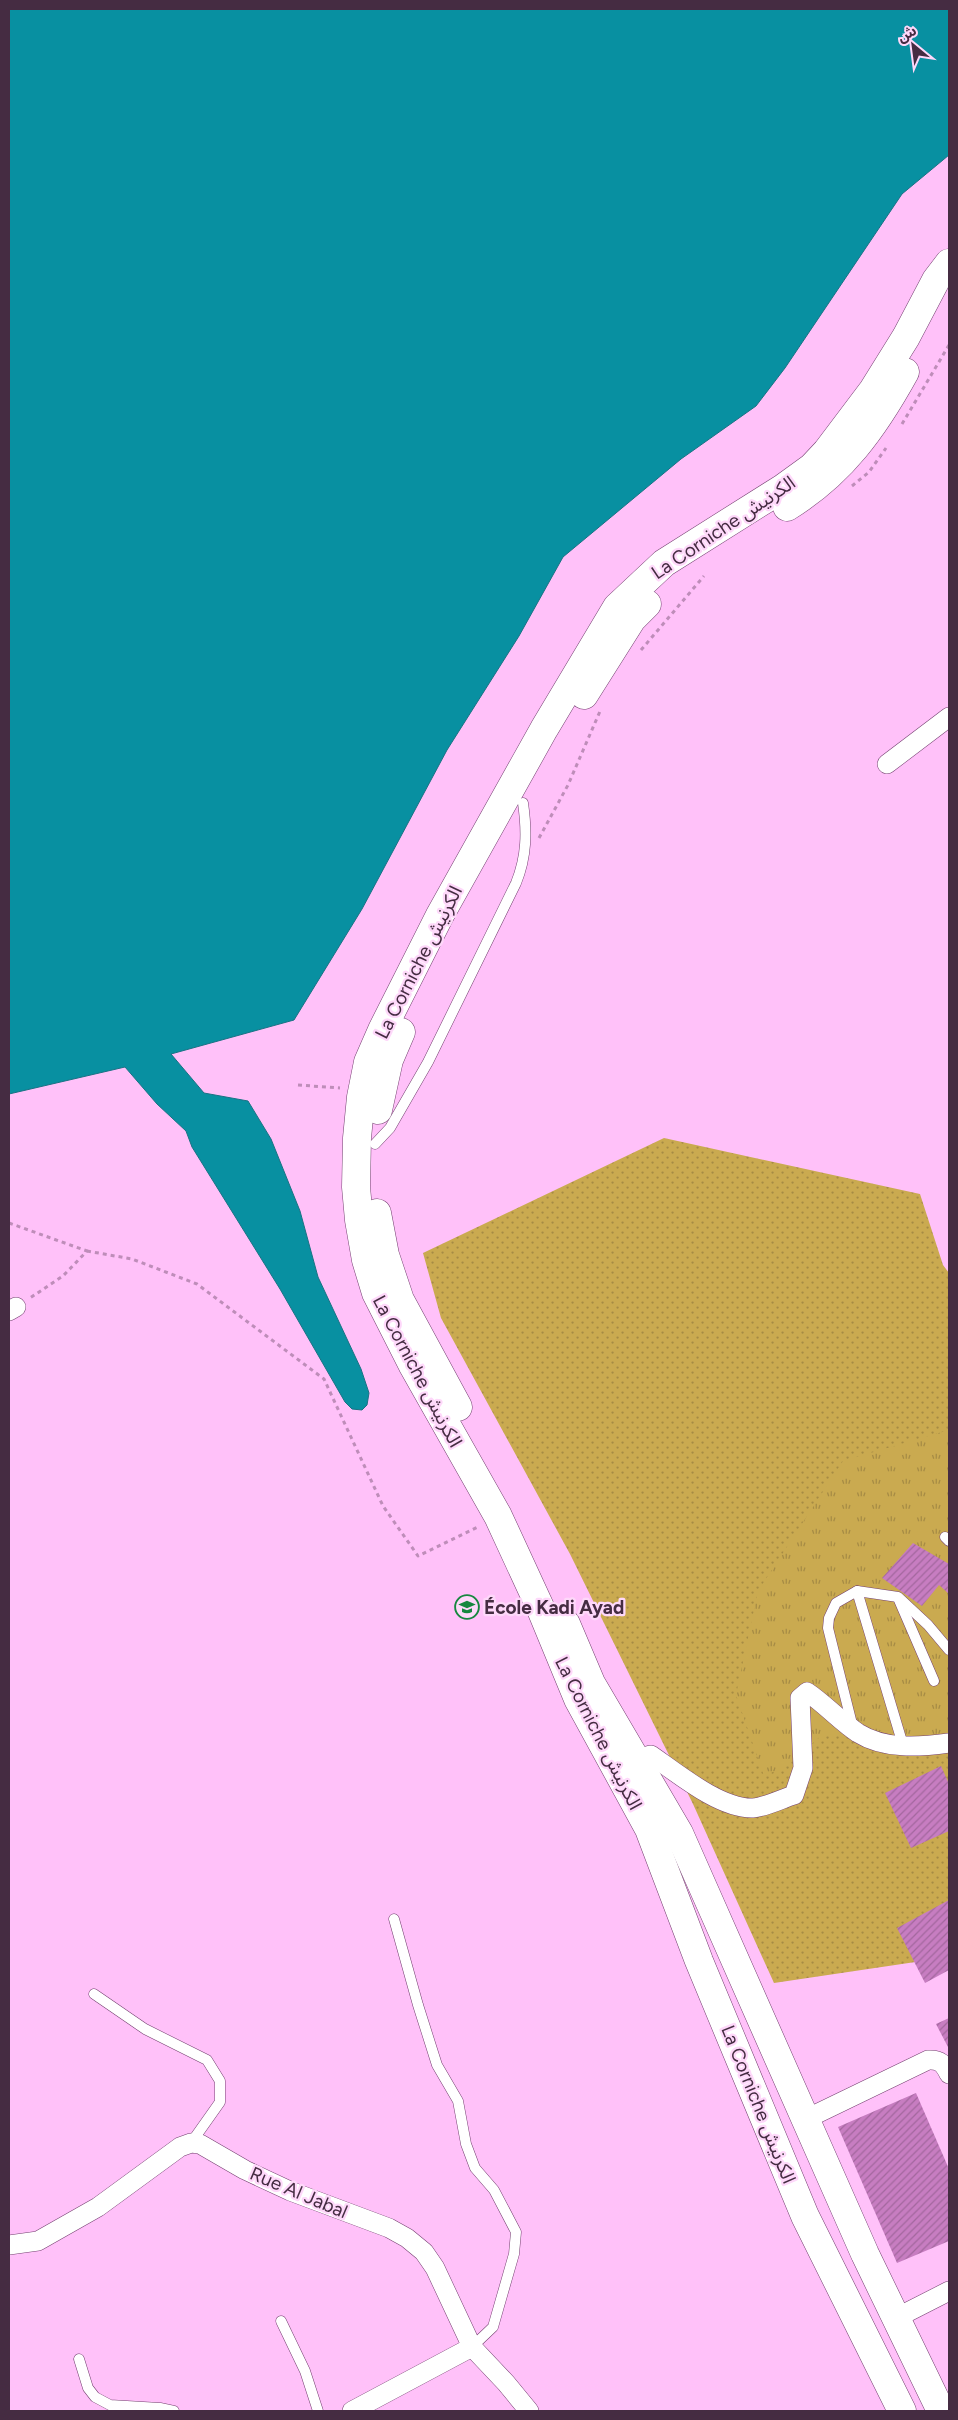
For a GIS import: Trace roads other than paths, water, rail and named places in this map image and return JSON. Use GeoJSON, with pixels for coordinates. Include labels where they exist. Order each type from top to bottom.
{"type":"FeatureCollection","features":[{"type":"Feature","properties":{"kind":"main road","name":"La Corniche الكرنيش"},"geometry":{"type":"LineString","coordinates":[[941,2411],[896,2318],[679,1832],[625,1762],[567,1676],[510,1540],[412,1364],[376,1293],[366,1260],[356,1187],[361,1097],[368,1062],[382,1030],[440,915],[576,672],[617,607],[664,563],[783,488],[812,467],[828,451],[852,422],[873,390],[936,280],[949,263]]}},
{"type":"Feature","properties":{"kind":"main road","name":"La Corniche الكرنيش"},"geometry":{"type":"LineString","coordinates":[[902,2411],[805,2216],[699,1961],[625,1762],[513,1508],[400,1300],[385,1255],[375,1203],[375,1144],[382,1086],[389,1060],[406,1018],[522,803],[584,695],[632,619],[662,589],[697,563],[822,483],[846,460],[882,412],[949,295]]}},
{"type":"Feature","properties":{"kind":"street"},"geometry":{"type":"LineString","coordinates":[[887,764],[949,717]]}},
{"type":"Feature","properties":{"kind":"street"},"geometry":{"type":"LineString","coordinates":[[625,1762],[651,1755],[708,1793],[734,1806],[754,1808],[794,1795],[803,1768],[800,1698],[803,1693],[807,1692],[818,1698],[853,1729],[875,1742],[923,1746],[949,1743]]}},
{"type":"Feature","properties":{"kind":"street"},"geometry":{"type":"LineString","coordinates":[[806,2119],[928,2060],[935,2059],[944,2064],[949,2074]]}},
{"type":"Feature","properties":{"kind":"street"},"geometry":{"type":"LineString","coordinates":[[9,2244],[38,2241],[98,2207],[180,2147],[191,2143]]}},
{"type":"Feature","properties":{"kind":"street","name":"Rue Al Jabal"},"geometry":{"type":"LineString","coordinates":[[191,2143],[200,2144],[245,2170],[290,2191],[389,2228],[407,2238],[424,2252],[435,2268],[472,2347],[529,2411]]}},
{"type":"Feature","properties":{"kind":"street"},"geometry":{"type":"LineString","coordinates":[[896,2318],[949,2291]]}},
{"type":"Feature","properties":{"kind":"street"},"geometry":{"type":"LineString","coordinates":[[352,2411],[388,2394],[472,2347]]}},
{"type":"Feature","properties":{"kind":"lane"},"geometry":{"type":"LineString","coordinates":[[375,1144],[390,1128],[428,1062],[522,869],[526,838],[522,803]]}},
{"type":"Feature","properties":{"kind":"lane"},"geometry":{"type":"LineString","coordinates":[[857,1591],[903,1745]]}},
{"type":"Feature","properties":{"kind":"lane"},"geometry":{"type":"LineString","coordinates":[[853,1729],[828,1628],[829,1618],[836,1603],[857,1591],[898,1596],[928,1625],[949,1650]]}},
{"type":"Feature","properties":{"kind":"lane"},"geometry":{"type":"LineString","coordinates":[[898,1596],[934,1681]]}},
{"type":"Feature","properties":{"kind":"lane"},"geometry":{"type":"LineString","coordinates":[[394,1920],[418,2005],[438,2065],[458,2101],[466,2144],[475,2168],[494,2190],[516,2232],[514,2254],[493,2327],[472,2347]]}},
{"type":"Feature","properties":{"kind":"lane"},"geometry":{"type":"LineString","coordinates":[[94,1994],[146,2029],[207,2060],[220,2081],[220,2102],[191,2143]]}},
{"type":"Feature","properties":{"kind":"lane"},"geometry":{"type":"LineString","coordinates":[[281,2321],[305,2371],[318,2411]]}},
{"type":"Feature","properties":{"kind":"lane"},"geometry":{"type":"LineString","coordinates":[[79,2359],[88,2388],[95,2398],[110,2404],[174,2411]]}},
{"type":"Feature","properties":{"kind":"place","name":"École Kadi Ayad"},"geometry":{"type":"Point","coordinates":[467,1607]}}]}
